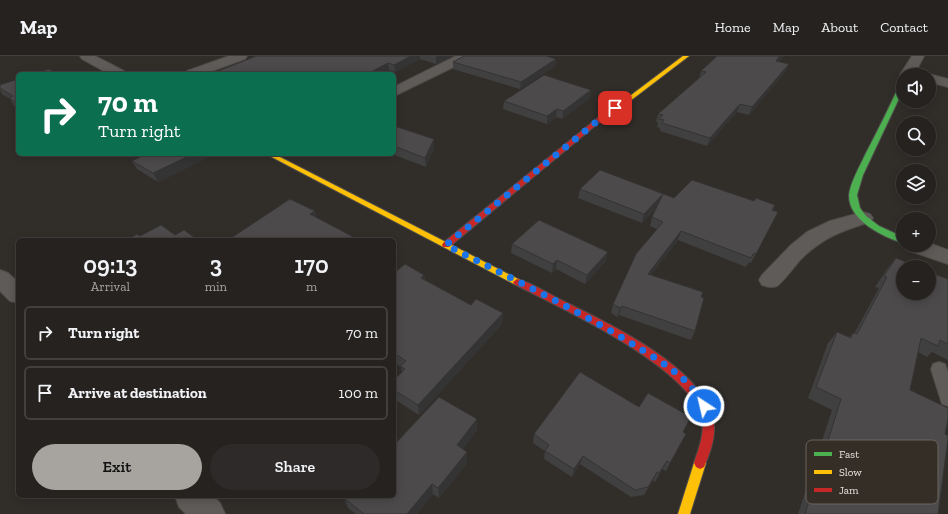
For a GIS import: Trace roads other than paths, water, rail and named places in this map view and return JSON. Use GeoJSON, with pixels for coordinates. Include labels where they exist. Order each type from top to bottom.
{"type":"FeatureCollection","features":[{"type":"Feature","properties":{"kind":"street"},"geometry":{"type":"LineString","coordinates":[[86,56],[115,72]]}},
{"type":"Feature","properties":{"kind":"street"},"geometry":{"type":"LineString","coordinates":[[197,72],[241,56]]}},
{"type":"Feature","properties":{"kind":"street"},"geometry":{"type":"LineString","coordinates":[[396,91],[466,56]]}},
{"type":"Feature","properties":{"kind":"street"},"geometry":{"type":"LineString","coordinates":[[446,245],[606,114],[624,103],[686,56]]}},
{"type":"Feature","properties":{"kind":"street"},"geometry":{"type":"LineString","coordinates":[[912,68],[918,56]]}},
{"type":"Feature","properties":{"kind":"street"},"geometry":{"type":"LineString","coordinates":[[936,80],[948,83]]}},
{"type":"Feature","properties":{"kind":"street"},"geometry":{"type":"LineString","coordinates":[[896,101],[859,175],[853,195],[856,208],[863,218],[876,228],[896,237]]}},
{"type":"Feature","properties":{"kind":"street"},"geometry":{"type":"LineString","coordinates":[[273,156],[607,328],[662,362],[686,383],[700,398],[707,414],[709,436],[684,514]]}},
{"type":"Feature","properties":{"kind":"street"},"geometry":{"type":"LineString","coordinates":[[770,280],[798,249],[812,239],[832,227],[863,218]]}},
{"type":"Feature","properties":{"kind":"street"},"geometry":{"type":"LineString","coordinates":[[934,252],[948,257]]}},
{"type":"Feature","properties":{"kind":"street"},"geometry":{"type":"LineString","coordinates":[[0,278],[16,293]]}},
{"type":"Feature","properties":{"kind":"street"},"geometry":{"type":"LineString","coordinates":[[192,498],[209,514]]}},
{"type":"Feature","properties":{"kind":"lane"},"geometry":{"type":"LineString","coordinates":[[939,369],[948,399]]}}]}
